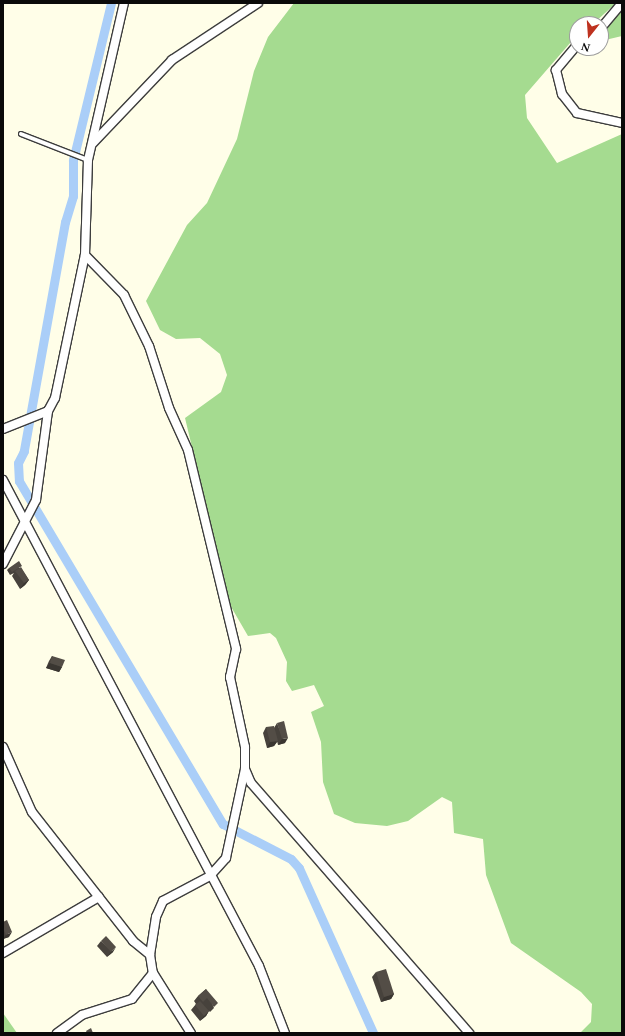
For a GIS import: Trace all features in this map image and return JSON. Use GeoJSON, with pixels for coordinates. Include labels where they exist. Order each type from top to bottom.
{"type":"FeatureCollection","features":[{"type":"Feature","properties":{"kind":"street"},"geometry":{"type":"LineString","coordinates":[[3,564],[36,500],[48,411],[55,398],[85,255],[88,160],[124,3]]}},
{"type":"Feature","properties":{"kind":"street"},"geometry":{"type":"LineString","coordinates":[[92,144],[172,60],[258,3]]}},
{"type":"Feature","properties":{"kind":"street"},"geometry":{"type":"LineString","coordinates":[[609,18],[622,3]]}},
{"type":"Feature","properties":{"kind":"street"},"geometry":{"type":"LineString","coordinates":[[569,55],[556,70],[562,94],[577,113],[622,123]]}},
{"type":"Feature","properties":{"kind":"street"},"geometry":{"type":"LineString","coordinates":[[85,255],[124,296],[149,346],[169,408],[188,450],[236,649],[230,677],[245,747],[245,769],[226,858],[210,876],[163,901],[156,917],[150,955],[153,973],[190,1033]]}},
{"type":"Feature","properties":{"kind":"street"},"geometry":{"type":"LineString","coordinates":[[3,429],[34,418],[48,411]]}},
{"type":"Feature","properties":{"kind":"street"},"geometry":{"type":"LineString","coordinates":[[3,480],[25,519],[210,876],[259,966],[285,1033]]}},
{"type":"Feature","properties":{"kind":"street"},"geometry":{"type":"LineString","coordinates":[[3,747],[32,812],[133,940],[150,955]]}},
{"type":"Feature","properties":{"kind":"street"},"geometry":{"type":"LineString","coordinates":[[245,769],[251,783],[469,1033]]}},
{"type":"Feature","properties":{"kind":"street"},"geometry":{"type":"LineString","coordinates":[[3,953],[99,897]]}},
{"type":"Feature","properties":{"kind":"street"},"geometry":{"type":"LineString","coordinates":[[57,1033],[82,1015],[132,999],[153,973]]}},
{"type":"Feature","properties":{"kind":"lane"},"geometry":{"type":"LineString","coordinates":[[21,134],[88,160]]}},
{"type":"Feature","properties":{"kind":"green space"},"geometry":{"type":"Polygon","coordinates":[[[294,3],[616,3],[602,16],[569,16],[569,44],[525,95],[527,118],[557,163],[622,134],[622,1033],[580,1033],[591,1022],[592,1004],[581,992],[511,943],[486,875],[483,839],[454,833],[452,802],[442,797],[408,821],[387,826],[355,823],[334,814],[323,782],[321,742],[311,712],[324,706],[314,685],[292,691],[286,681],[287,662],[276,638],[270,633],[248,636],[230,605],[185,418],[221,392],[227,375],[220,354],[200,338],[176,339],[160,330],[146,301],[187,225],[207,203],[237,139],[254,71],[268,37],[294,3]]]}},
{"type":"Feature","properties":{"kind":"green space"},"geometry":{"type":"Polygon","coordinates":[[[622,10],[622,36],[609,39],[609,25],[622,10]]]}},
{"type":"Feature","properties":{"kind":"green space"},"geometry":{"type":"Polygon","coordinates":[[[3,1013],[17,1033],[3,1033],[3,1013]]]}},
{"type":"Feature","properties":{"kind":"building"},"geometry":{"type":"Polygon","coordinates":[[[19,561],[22,566],[12,572],[9,568],[19,561]]]}},
{"type":"Feature","properties":{"kind":"building"},"geometry":{"type":"Polygon","coordinates":[[[21,567],[29,580],[24,583],[15,571],[21,567]]]}},
{"type":"Feature","properties":{"kind":"building"},"geometry":{"type":"Polygon","coordinates":[[[52,656],[65,660],[62,667],[50,663],[52,656]]]}},
{"type":"Feature","properties":{"kind":"building"},"geometry":{"type":"Polygon","coordinates":[[[284,721],[288,738],[282,739],[277,723],[284,721]]]}},
{"type":"Feature","properties":{"kind":"building"},"geometry":{"type":"Polygon","coordinates":[[[274,726],[278,741],[270,742],[266,727],[274,726]]]}},
{"type":"Feature","properties":{"kind":"building"},"geometry":{"type":"Polygon","coordinates":[[[7,920],[12,932],[6,935],[3,928],[3,922],[7,920]]]}},
{"type":"Feature","properties":{"kind":"building"},"geometry":{"type":"Polygon","coordinates":[[[106,936],[116,947],[111,952],[101,941],[106,936]]]}},
{"type":"Feature","properties":{"kind":"building"},"geometry":{"type":"Polygon","coordinates":[[[386,969],[394,994],[384,997],[376,972],[386,969]]]}},
{"type":"Feature","properties":{"kind":"building"},"geometry":{"type":"Polygon","coordinates":[[[206,989],[218,1003],[214,1007],[207,998],[203,1002],[198,996],[206,989]]]}},
{"type":"Feature","properties":{"kind":"building"},"geometry":{"type":"Polygon","coordinates":[[[200,1001],[209,1011],[204,1016],[195,1005],[200,1001]]]}},
{"type":"Feature","properties":{"kind":"building"},"geometry":{"type":"Polygon","coordinates":[[[91,1028],[93,1033],[87,1033],[86,1031],[91,1028]]]}},
{"type":"Feature","properties":{"kind":"waterway"},"geometry":{"type":"LineString","coordinates":[[111,3],[73,160],[73,196],[65,222],[24,451],[18,463],[19,481],[223,824],[291,859],[299,868],[373,1033]]}}]}
